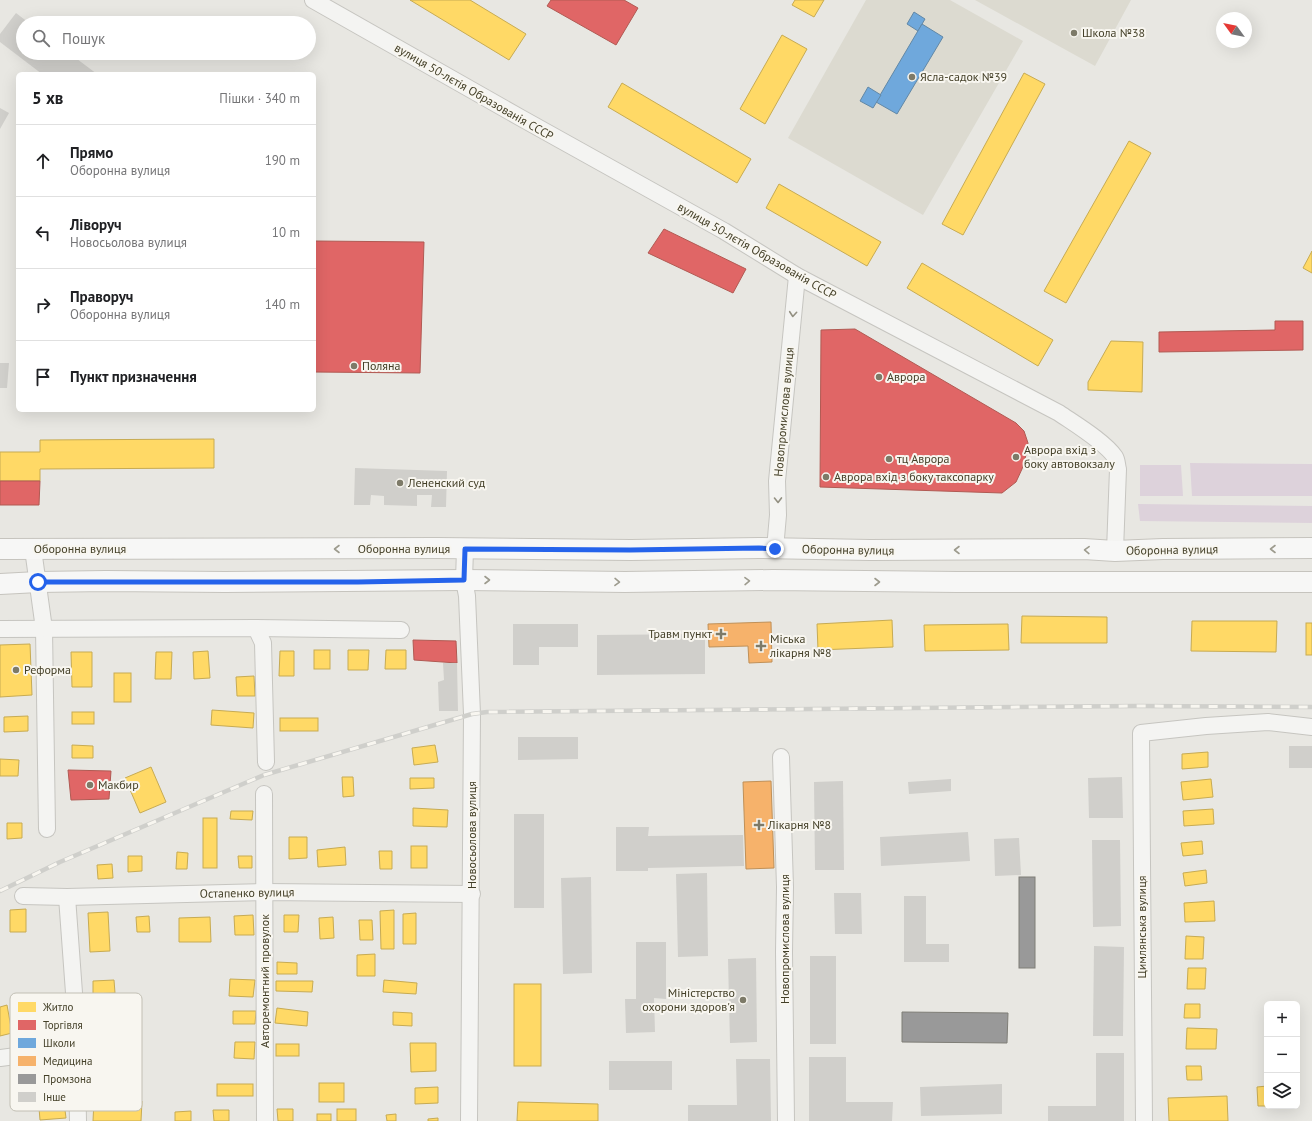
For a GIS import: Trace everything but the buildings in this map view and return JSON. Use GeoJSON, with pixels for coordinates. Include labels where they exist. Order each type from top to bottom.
{"type":"FeatureCollection","features":[{"type":"Feature","properties":{"kind":"main road","name":"Оборонна вулиця"},"geometry":{"type":"LineString","coordinates":[[0,549],[630,550],[759,548],[870,550],[1084,549],[1116,551],[1163,549],[1312,548]]}},
{"type":"Feature","properties":{"kind":"main road"},"geometry":{"type":"LineString","coordinates":[[0,584],[38,582],[358,582],[464,580],[625,582],[772,580],[1120,583],[1312,582]]}},
{"type":"Feature","properties":{"kind":"street","name":"вулиця 50-лєтія Образованія СССР"},"geometry":{"type":"LineString","coordinates":[[313,0],[724,231],[797,276],[1059,413],[1105,447],[1115,458],[1118,469],[1116,551]]}},
{"type":"Feature","properties":{"kind":"street","name":"Новопромислова вулиця"},"geometry":{"type":"LineString","coordinates":[[775,549],[778,515],[777,481],[797,276]]}},
{"type":"Feature","properties":{"kind":"street"},"geometry":{"type":"LineString","coordinates":[[33,549],[44,629],[47,829]]}},
{"type":"Feature","properties":{"kind":"street","name":"Новосьолова вулиця"},"geometry":{"type":"LineString","coordinates":[[465,549],[464,580],[467,596],[472,714],[472,894],[469,1121]]}},
{"type":"Feature","properties":{"kind":"street"},"geometry":{"type":"LineString","coordinates":[[256,628],[263,643],[266,762]]}},
{"type":"Feature","properties":{"kind":"street"},"geometry":{"type":"LineString","coordinates":[[0,629],[256,628],[401,630]]}},
{"type":"Feature","properties":{"kind":"street","name":"Цимлянська вулиця"},"geometry":{"type":"LineString","coordinates":[[1144,1121],[1141,733],[1206,726],[1268,722],[1312,727]]}},
{"type":"Feature","properties":{"kind":"street","name":"Новопромислова вулиця"},"geometry":{"type":"LineString","coordinates":[[781,756],[785,886],[784,952],[786,1121]]}},
{"type":"Feature","properties":{"kind":"street","name":"Авторемонтний провулок"},"geometry":{"type":"LineString","coordinates":[[264,794],[265,1121]]}},
{"type":"Feature","properties":{"kind":"street","name":"Остапенко вулиця"},"geometry":{"type":"LineString","coordinates":[[23,896],[67,898],[265,892],[472,894]]}},
{"type":"Feature","properties":{"kind":"street"},"geometry":{"type":"LineString","coordinates":[[67,898],[74,993]]}},
{"type":"Feature","properties":{"kind":"street"},"geometry":{"type":"LineString","coordinates":[[0,1058],[10,1057]]}},
{"type":"Feature","properties":{"kind":"street"},"geometry":{"type":"LineString","coordinates":[[78,1111],[78,1121]]}},
{"type":"Feature","properties":{"kind":"shaded area","name":"Ясла-садок №39"},"geometry":{"type":"Polygon","coordinates":[[[866,0],[950,0],[1023,41],[923,215],[788,138],[866,0]]]}},
{"type":"Feature","properties":{"kind":"shaded area","name":"Школа №38"},"geometry":{"type":"Polygon","coordinates":[[[975,0],[1131,0],[1095,66],[975,0]]]}},
{"type":"Feature","properties":{"kind":"shaded area"},"geometry":{"type":"Polygon","coordinates":[[[1190,463],[1312,464],[1312,496],[1192,496],[1190,463]]]}},
{"type":"Feature","properties":{"kind":"shaded area"},"geometry":{"type":"Polygon","coordinates":[[[1140,465],[1181,465],[1183,496],[1140,496],[1140,465]]]}},
{"type":"Feature","properties":{"kind":"shaded area"},"geometry":{"type":"Polygon","coordinates":[[[1138,504],[1312,506],[1312,523],[1140,521],[1138,504]]]}},
{"type":"Feature","properties":{"kind":"railway"},"geometry":{"type":"LineString","coordinates":[[0,891],[60,862],[264,775],[472,714],[487,712],[1138,706],[1312,707]]}},
{"type":"Feature","properties":{"kind":"place","name":"Школа №38"},"geometry":{"type":"Point","coordinates":[1074,33]}},
{"type":"Feature","properties":{"kind":"place","name":"Ясла-садок №39"},"geometry":{"type":"Point","coordinates":[912,77]}},
{"type":"Feature","properties":{"kind":"place","name":"Поляна"},"geometry":{"type":"Point","coordinates":[354,366]}},
{"type":"Feature","properties":{"kind":"place","name":"Аврора"},"geometry":{"type":"Point","coordinates":[879,377]}},
{"type":"Feature","properties":{"kind":"place","name":"Аврора вхід з боку автовокзалу"},"geometry":{"type":"Point","coordinates":[1016,457]}},
{"type":"Feature","properties":{"kind":"place","name":"тц Аврора"},"geometry":{"type":"Point","coordinates":[889,459]}},
{"type":"Feature","properties":{"kind":"place","name":"Аврора вхід з боку таксопарку"},"geometry":{"type":"Point","coordinates":[826,477]}},
{"type":"Feature","properties":{"kind":"place","name":"Лененский суд"},"geometry":{"type":"Point","coordinates":[400,483]}},
{"type":"Feature","properties":{"kind":"place","name":"Травм пункт"},"geometry":{"type":"Point","coordinates":[721,634]}},
{"type":"Feature","properties":{"kind":"place","name":"Міська лікарня №8"},"geometry":{"type":"Point","coordinates":[761,646]}},
{"type":"Feature","properties":{"kind":"place","name":"Реформа"},"geometry":{"type":"Point","coordinates":[16,670]}},
{"type":"Feature","properties":{"kind":"place","name":"Макбир"},"geometry":{"type":"Point","coordinates":[90,785]}},
{"type":"Feature","properties":{"kind":"place","name":"Лікарня №8"},"geometry":{"type":"Point","coordinates":[759,825]}},
{"type":"Feature","properties":{"kind":"place","name":"Міністерство охорони здоров'я"},"geometry":{"type":"Point","coordinates":[743,1000]}},
{"type":"Feature","properties":{"kind":"route"},"geometry":{"type":"LineString","coordinates":[[38,582],[358,582],[464,580],[465,549],[775,549]]}}]}
